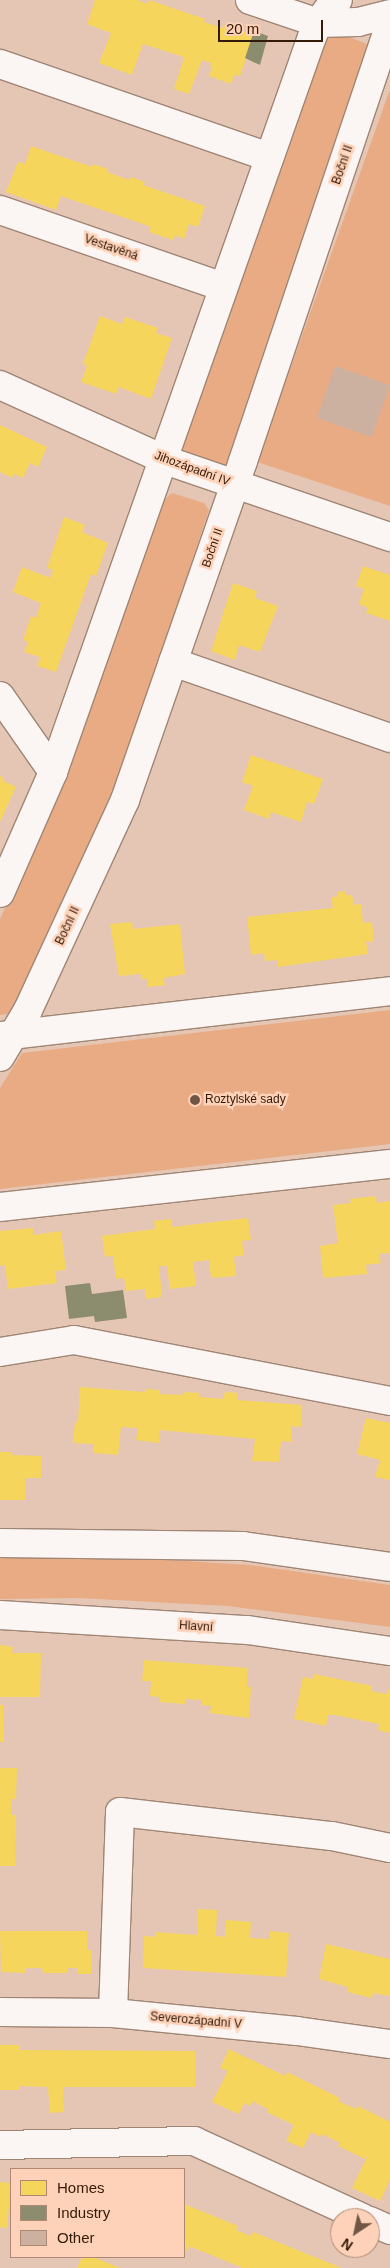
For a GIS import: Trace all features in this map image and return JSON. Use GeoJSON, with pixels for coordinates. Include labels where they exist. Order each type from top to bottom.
{"type":"FeatureCollection","features":[{"type":"Feature","properties":{"kind":"street"},"geometry":{"type":"LineString","coordinates":[[250,0],[318,23],[358,22],[390,14]]}},
{"type":"Feature","properties":{"kind":"street"},"geometry":{"type":"LineString","coordinates":[[0,893],[53,772],[164,460],[223,287],[318,23],[332,4],[338,0]]}},
{"type":"Feature","properties":{"kind":"street"},"geometry":{"type":"LineString","coordinates":[[384,0],[390,9]]}},
{"type":"Feature","properties":{"kind":"street","name":"Boční II"},"geometry":{"type":"LineString","coordinates":[[0,1058],[8,1035],[67,930],[125,800],[235,484],[390,24]]}},
{"type":"Feature","properties":{"kind":"street"},"geometry":{"type":"LineString","coordinates":[[0,64],[269,158]]}},
{"type":"Feature","properties":{"kind":"street","name":"Vestavěná"},"geometry":{"type":"LineString","coordinates":[[0,210],[223,287]]}},
{"type":"Feature","properties":{"kind":"street","name":"Jihozápadní IV"},"geometry":{"type":"LineString","coordinates":[[0,385],[164,460],[390,538]]}},
{"type":"Feature","properties":{"kind":"street"},"geometry":{"type":"LineString","coordinates":[[173,662],[390,738]]}},
{"type":"Feature","properties":{"kind":"street"},"geometry":{"type":"LineString","coordinates":[[0,696],[53,772]]}},
{"type":"Feature","properties":{"kind":"street"},"geometry":{"type":"LineString","coordinates":[[8,1035],[390,991]]}},
{"type":"Feature","properties":{"kind":"street"},"geometry":{"type":"LineString","coordinates":[[0,1207],[390,1164]]}},
{"type":"Feature","properties":{"kind":"street"},"geometry":{"type":"LineString","coordinates":[[0,1352],[74,1340],[390,1401]]}},
{"type":"Feature","properties":{"kind":"street"},"geometry":{"type":"LineString","coordinates":[[0,1543],[243,1546],[390,1567]]}},
{"type":"Feature","properties":{"kind":"street","name":"Hlavní"},"geometry":{"type":"LineString","coordinates":[[0,1615],[248,1630],[390,1651]]}},
{"type":"Feature","properties":{"kind":"street"},"geometry":{"type":"LineString","coordinates":[[112,2013],[120,1812],[332,1836],[390,1848]]}},
{"type":"Feature","properties":{"kind":"street","name":"Severozápadní V"},"geometry":{"type":"LineString","coordinates":[[0,2012],[112,2013],[297,2031],[388,2045]]}},
{"type":"Feature","properties":{"kind":"street"},"geometry":{"type":"LineString","coordinates":[[0,2145],[194,2141],[341,2208]]}},
{"type":"Feature","properties":{"kind":"shaded area"},"geometry":{"type":"Polygon","coordinates":[[[336,32],[372,46],[230,462],[221,466],[183,453],[181,442],[325,35],[336,32]]]}},
{"type":"Feature","properties":{"kind":"shaded area"},"geometry":{"type":"Polygon","coordinates":[[[390,92],[390,506],[257,462],[390,92]]]}},
{"type":"Feature","properties":{"kind":"shaded area"},"geometry":{"type":"Polygon","coordinates":[[[172,493],[204,503],[209,510],[115,794],[15,1013],[0,1015],[0,919],[66,775],[165,499],[172,493]]]}},
{"type":"Feature","properties":{"kind":"shaded area","name":"Roztylské sady"},"geometry":{"type":"Polygon","coordinates":[[[390,1010],[390,1144],[0,1189],[0,1088],[22,1053],[390,1010]]]}},
{"type":"Feature","properties":{"kind":"shaded area"},"geometry":{"type":"Polygon","coordinates":[[[0,1556],[136,1558],[250,1565],[390,1585],[390,1627],[228,1606],[79,1598],[0,1599],[0,1556]]]}},
{"type":"Feature","properties":{"kind":"building: Homes"},"geometry":{"type":"Polygon","coordinates":[[[95,0],[137,0],[148,4],[149,0],[205,19],[204,22],[223,28],[223,25],[254,35],[240,76],[234,75],[231,84],[209,76],[212,67],[210,66],[211,63],[202,60],[189,94],[174,89],[184,57],[143,44],[132,75],[99,63],[111,33],[87,24],[95,0]]]}},
{"type":"Feature","properties":{"kind":"building: Homes"},"geometry":{"type":"Polygon","coordinates":[[[31,146],[92,167],[93,164],[108,169],[107,172],[129,180],[131,177],[145,182],[143,185],[205,206],[198,227],[189,224],[184,239],[175,235],[173,240],[149,232],[151,227],[61,196],[56,210],[6,192],[18,162],[25,164],[31,146]]]}},
{"type":"Feature","properties":{"kind":"building: Homes"},"geometry":{"type":"Polygon","coordinates":[[[100,316],[122,324],[125,317],[158,328],[156,333],[172,338],[151,399],[119,387],[116,394],[81,382],[87,366],[83,364],[100,316]]]}},
{"type":"Feature","properties":{"kind":"building: Homes"},"geometry":{"type":"Polygon","coordinates":[[[0,425],[47,447],[38,467],[30,463],[23,478],[14,474],[12,478],[0,472],[0,425]]]}},
{"type":"Feature","properties":{"kind":"building: Homes"},"geometry":{"type":"Polygon","coordinates":[[[64,517],[85,525],[82,532],[108,543],[96,576],[91,574],[56,672],[37,666],[40,657],[24,652],[28,642],[23,640],[31,616],[36,618],[41,603],[13,592],[22,567],[50,578],[53,570],[47,568],[64,517]]]}},
{"type":"Feature","properties":{"kind":"building: Homes"},"geometry":{"type":"Polygon","coordinates":[[[363,566],[390,575],[390,621],[366,613],[368,608],[359,604],[364,589],[356,586],[363,566]]]}},
{"type":"Feature","properties":{"kind":"building: Homes"},"geometry":{"type":"Polygon","coordinates":[[[233,583],[257,591],[255,598],[278,606],[260,652],[239,645],[235,660],[211,651],[233,583]]]}},
{"type":"Feature","properties":{"kind":"building: Homes"},"geometry":{"type":"Polygon","coordinates":[[[251,755],[323,779],[314,804],[307,802],[301,822],[271,812],[269,819],[244,810],[253,786],[242,782],[251,755]]]}},
{"type":"Feature","properties":{"kind":"building: Homes"},"geometry":{"type":"Polygon","coordinates":[[[0,776],[4,778],[2,780],[16,787],[0,822],[0,776]]]}},
{"type":"Feature","properties":{"kind":"building: Homes"},"geometry":{"type":"Polygon","coordinates":[[[345,891],[345,895],[352,895],[354,905],[361,904],[363,923],[372,922],[374,941],[366,942],[368,954],[278,967],[277,960],[265,961],[264,953],[251,955],[247,917],[333,908],[331,897],[338,897],[338,892],[345,891]]]}},
{"type":"Feature","properties":{"kind":"building: Homes"},"geometry":{"type":"Polygon","coordinates":[[[132,922],[133,929],[180,924],[185,974],[163,978],[165,985],[148,987],[147,979],[141,979],[141,974],[119,976],[110,924],[132,922]]]}},
{"type":"Feature","properties":{"kind":"building: Homes"},"geometry":{"type":"Polygon","coordinates":[[[376,1196],[377,1203],[390,1201],[390,1253],[379,1254],[381,1263],[366,1265],[367,1274],[323,1278],[320,1246],[338,1243],[333,1205],[351,1203],[350,1199],[376,1196]]]}},
{"type":"Feature","properties":{"kind":"building: Homes"},"geometry":{"type":"Polygon","coordinates":[[[248,1218],[251,1240],[242,1241],[244,1255],[234,1257],[236,1276],[211,1278],[209,1260],[193,1262],[196,1286],[170,1289],[167,1266],[159,1266],[162,1297],[146,1299],[145,1289],[126,1291],[124,1278],[116,1279],[113,1256],[105,1257],[102,1236],[155,1229],[154,1221],[171,1219],[172,1227],[248,1218]]]}},
{"type":"Feature","properties":{"kind":"building: Homes"},"geometry":{"type":"Polygon","coordinates":[[[33,1228],[33,1235],[61,1231],[66,1270],[55,1271],[57,1283],[8,1289],[5,1265],[0,1266],[0,1231],[33,1228]]]}},
{"type":"Feature","properties":{"kind":"building: Homes"},"geometry":{"type":"Polygon","coordinates":[[[80,1387],[145,1392],[145,1389],[160,1390],[160,1394],[184,1395],[184,1392],[199,1393],[199,1397],[223,1399],[225,1392],[237,1393],[237,1400],[302,1405],[301,1427],[291,1426],[291,1442],[281,1441],[279,1462],[252,1461],[255,1439],[160,1430],[159,1443],[136,1440],[138,1428],[121,1427],[118,1455],[93,1453],[94,1444],[73,1443],[75,1422],[78,1422],[80,1387]]]}},
{"type":"Feature","properties":{"kind":"building: Homes"},"geometry":{"type":"Polygon","coordinates":[[[366,1418],[390,1423],[390,1480],[375,1477],[380,1460],[357,1454],[366,1418]]]}},
{"type":"Feature","properties":{"kind":"building: Homes"},"geometry":{"type":"Polygon","coordinates":[[[0,1452],[11,1452],[11,1455],[41,1456],[41,1478],[25,1478],[25,1500],[0,1500],[0,1452]]]}},
{"type":"Feature","properties":{"kind":"building: Homes"},"geometry":{"type":"Polygon","coordinates":[[[0,1645],[13,1647],[12,1653],[41,1653],[40,1697],[0,1697],[0,1645]]]}},
{"type":"Feature","properties":{"kind":"building: Homes"},"geometry":{"type":"Polygon","coordinates":[[[144,1660],[248,1668],[247,1687],[251,1687],[249,1718],[210,1713],[211,1706],[202,1705],[202,1700],[186,1699],[185,1704],[160,1702],[160,1697],[150,1696],[151,1681],[142,1681],[144,1660]]]}},
{"type":"Feature","properties":{"kind":"building: Homes"},"geometry":{"type":"Polygon","coordinates":[[[314,1674],[372,1686],[371,1691],[387,1694],[387,1689],[390,1690],[390,1733],[378,1730],[379,1724],[335,1715],[328,1715],[326,1726],[294,1719],[303,1677],[313,1679],[314,1674]]]}},
{"type":"Feature","properties":{"kind":"building: Homes"},"geometry":{"type":"Polygon","coordinates":[[[0,1705],[3,1705],[4,1742],[0,1742],[0,1705]]]}},
{"type":"Feature","properties":{"kind":"building: Homes"},"geometry":{"type":"Polygon","coordinates":[[[0,1768],[17,1768],[16,1799],[11,1799],[11,1815],[16,1815],[15,1866],[0,1866],[0,1768]]]}},
{"type":"Feature","properties":{"kind":"building: Homes"},"geometry":{"type":"Polygon","coordinates":[[[198,1909],[217,1910],[216,1936],[225,1937],[226,1920],[251,1922],[250,1938],[270,1939],[270,1931],[289,1933],[286,1977],[143,1968],[144,1936],[155,1937],[155,1932],[197,1935],[198,1909]]]}},
{"type":"Feature","properties":{"kind":"building: Homes"},"geometry":{"type":"Polygon","coordinates":[[[0,1931],[87,1931],[87,1950],[91,1950],[91,1974],[78,1974],[77,1968],[68,1968],[68,1973],[43,1973],[42,1968],[26,1968],[26,1973],[1,1972],[0,1931]]]}},
{"type":"Feature","properties":{"kind":"building: Homes"},"geometry":{"type":"Polygon","coordinates":[[[326,1944],[390,1959],[390,1996],[373,1993],[372,1998],[347,1992],[348,1987],[319,1979],[326,1944]]]}},
{"type":"Feature","properties":{"kind":"building: Homes"},"geometry":{"type":"Polygon","coordinates":[[[0,2045],[19,2045],[19,2050],[195,2051],[195,2087],[63,2087],[64,2112],[50,2113],[48,2087],[20,2086],[19,2090],[0,2090],[0,2045]]]}},
{"type":"Feature","properties":{"kind":"building: Homes"},"geometry":{"type":"Polygon","coordinates":[[[229,2049],[285,2076],[287,2072],[340,2098],[338,2101],[356,2109],[358,2106],[390,2122],[390,2180],[380,2201],[352,2188],[369,2153],[365,2159],[338,2146],[340,2143],[322,2134],[320,2137],[311,2132],[303,2148],[286,2141],[294,2125],[267,2112],[268,2109],[252,2101],[250,2106],[244,2103],[239,2114],[212,2102],[228,2071],[220,2068],[229,2049]]]}},
{"type":"Feature","properties":{"kind":"building: Homes"},"geometry":{"type":"Polygon","coordinates":[[[0,2182],[10,2183],[7,2228],[0,2227],[0,2182]]]}},
{"type":"Feature","properties":{"kind":"building: Homes"},"geometry":{"type":"Polygon","coordinates":[[[185,2204],[238,2226],[236,2230],[251,2236],[253,2232],[342,2268],[243,2268],[189,2246],[188,2251],[185,2250],[185,2204]]]}},
{"type":"Feature","properties":{"kind":"building: Homes"},"geometry":{"type":"Polygon","coordinates":[[[82,2258],[95,2258],[120,2268],[77,2268],[82,2258]]]}},
{"type":"Feature","properties":{"kind":"building: Industry"},"geometry":{"type":"Polygon","coordinates":[[[254,31],[268,36],[260,65],[245,58],[254,31]]]}},
{"type":"Feature","properties":{"kind":"building: Industry"},"geometry":{"type":"Polygon","coordinates":[[[90,1283],[92,1294],[123,1290],[127,1318],[95,1322],[94,1316],[69,1319],[65,1286],[90,1283]]]}},
{"type":"Feature","properties":{"kind":"building: Other"},"geometry":{"type":"Polygon","coordinates":[[[335,366],[390,385],[372,437],[317,418],[335,366]]]}},
{"type":"Feature","properties":{"kind":"place","name":"Roztylské sady"},"geometry":{"type":"Point","coordinates":[195,1100]}}]}
